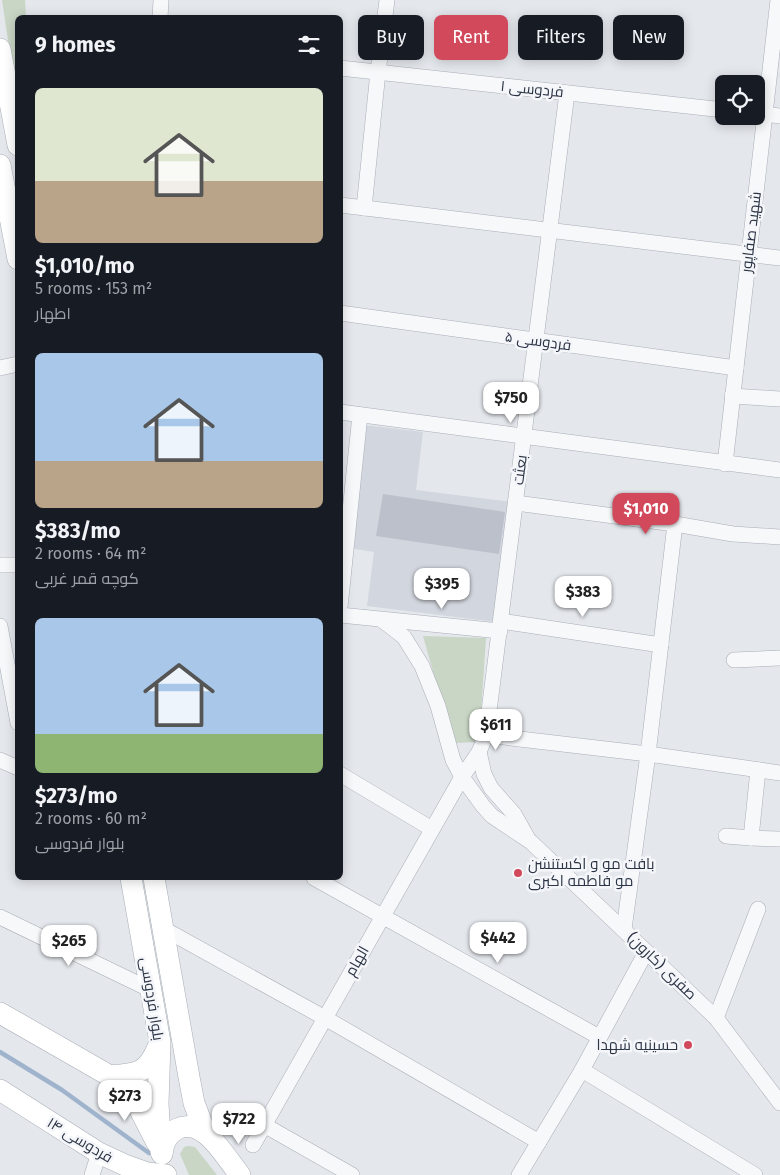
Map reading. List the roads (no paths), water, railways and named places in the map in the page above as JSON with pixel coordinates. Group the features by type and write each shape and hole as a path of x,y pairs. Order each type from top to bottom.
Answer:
{"main road":[{"path":"0,49 15,129"},
{"path":"0,164 15,243"},
{"name":"بلوار فردوسی","path":"131,880 160,1042 158,1104 162,1152"},
{"name":"بلوار فردوسی","path":"154,880 194,1103 205,1132 240,1175"},
{"path":"0,1013 110,1076 138,1106 162,1152 168,1175"},
{"path":"110,1076 132,1075 145,1069 153,1059 160,1042"},
{"name":"فردوسی ۱۴","path":"0,1090 99,1153 147,1173 168,1175"},
{"path":"162,1152 164,1141 172,1131 182,1126 194,1126 205,1132"}],"street":[{"path":"160,15 161,0"},
{"path":"364,208 387,0"},
{"name":"شهید صفاپور","path":"725,464 767,114 778,0"},
{"name":"فردوسی ۱","path":"343,68 715,109"},
{"name":"بعثت","path":"479,752 486,735 490,709 567,92"},
{"path":"343,205 780,258"},
{"name":"فردوسی ۵","path":"343,313 736,368"},
{"path":"0,368 15,365"},
{"path":"732,396 780,400"},
{"path":"343,412 780,470"},
{"path":"343,546 360,415"},
{"path":"516,503 675,524 733,534 780,537"},
{"path":"624,929 648,754 675,524"},
{"path":"0,565 15,565"},
{"path":"343,615 424,624 500,626 661,644"},
{"path":"382,620 404,636 422,666 438,706 453,760 462,777 492,816 531,842"},
{"path":"409,645 424,624"},
{"path":"0,626 15,707"},
{"path":"734,660 780,658"},
{"path":"486,735 648,754 780,773"},
{"path":"479,752 484,774 490,788 514,814 531,842"},
{"name":"الهام","path":"253,1146 432,829 479,752"},
{"path":"0,760 15,767"},
{"path":"751,838 758,770"},
{"path":"343,776 432,829"},
{"path":"726,836 779,838"},
{"name":"صفری (کارون)","path":"531,842 716,1018 780,1103"},
{"path":"318,880 599,1037"},
{"path":"716,1018 758,909"},
{"path":"0,917 151,990"},
{"path":"164,929 325,1018 538,1142"},
{"path":"519,1175 582,1070 646,952"},
{"path":"582,1070 755,1175"},
{"path":"264,1125 352,1175"},
{"path":"92,1175 99,1153"}],"waterway":[{"path":"0,1052 62,1090 149,1153"}],"place":[{"name":"بافت مو و اکستنشن مو فاطمه اکبری","path":"518,873"},
{"name":"حسینیه شهدا","path":"688,1045"}]}
